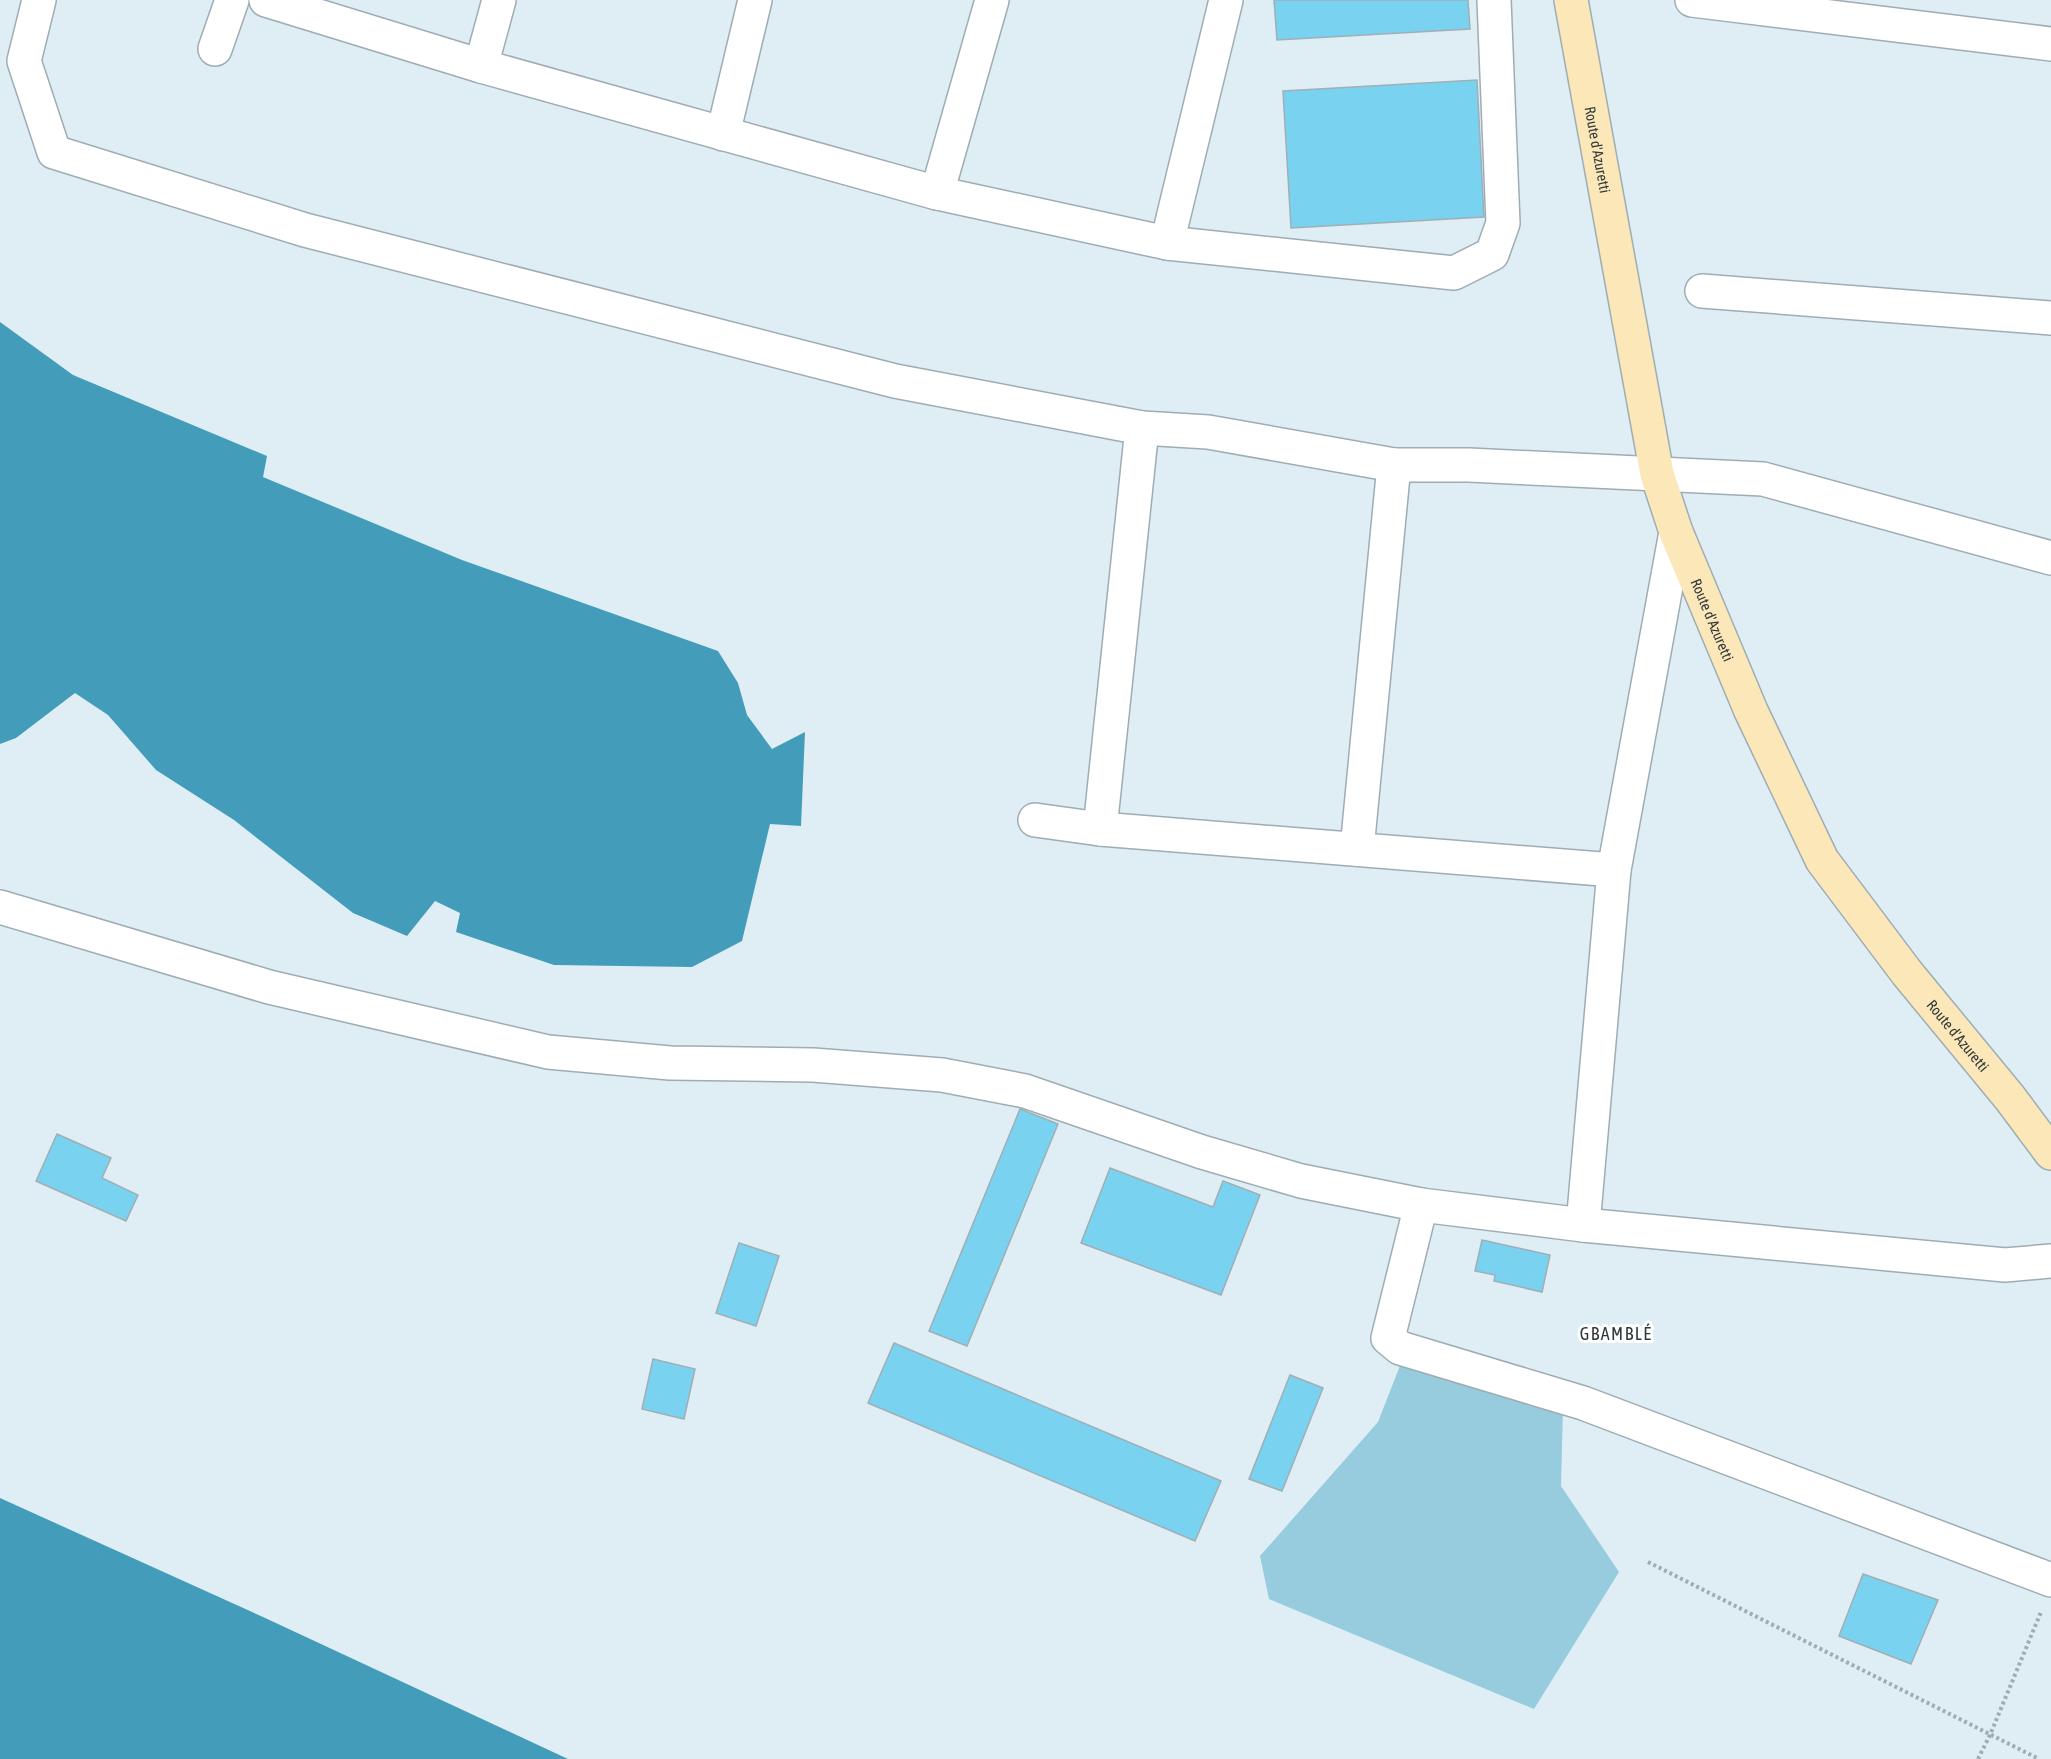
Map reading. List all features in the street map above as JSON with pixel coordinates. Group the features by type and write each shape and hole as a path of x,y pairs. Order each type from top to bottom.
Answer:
{"street":[{"path":"39,0 24,61 54,152 305,230 896,381 1142,428 1208,432 1394,465 1469,465 1763,479 2051,558"},
{"path":"215,49 232,0"},
{"path":"266,0 481,66 937,193 1167,243 1454,273 1492,254 1503,223 1494,0"},
{"path":"481,66 499,0"},
{"path":"723,134 754,0"},
{"path":"937,193 992,0"},
{"path":"1167,243 1226,0"},
{"name":"Route d'Azuretti","path":"1571,0 1656,474 1676,532 1751,711 1822,860 1907,974 2010,1098 2051,1153"},
{"path":"1692,0 2051,44"},
{"path":"1702,291 2051,318"},
{"path":"1100,829 1142,428"},
{"path":"1357,849 1394,465"},
{"path":"1583,1225 1614,870 1676,532"},
{"path":"1035,820 1100,829 1614,870"},
{"path":"0,907 269,987 548,1052 670,1063 813,1065 942,1075 1025,1091 1202,1152 1301,1181 1421,1205 1583,1225 2005,1265 2051,1262"},
{"path":"1421,1205 1388,1338 1400,1348 1583,1403 2047,1592"}],"path":[{"path":"1648,1562 2038,1759"},
{"path":"1978,1759 2028,1646 2047,1592"}],"shaded area":[{"path":"0,322 73,375 267,456 263,477 462,560 718,651 738,683 747,715 772,749 805,732 801,826 770,824 742,941 692,967 554,965 456,932 460,913 435,901 407,936 353,913 234,820 156,770 108,715 75,693 16,738 0,744"},
{"path":"1403,1358 1563,1406 1561,1486 1619,1572 1534,1709 1269,1599 1260,1556 1378,1422"},
{"path":"0,1498 263,1617 568,1759 0,1759"}],"building":[{"path":"1274,0 1468,0 1470,29 1277,40"},
{"path":"1477,80 1484,217 1291,228 1283,91"},
{"path":"1020,1109 1058,1124 967,1346 929,1331"},
{"path":"57,1134 111,1158 102,1178 138,1195 126,1221 36,1181"},
{"path":"1110,1168 1213,1207 1223,1181 1260,1195 1221,1295 1081,1243"},
{"path":"1482,1240 1550,1255 1542,1292 1494,1281 1495,1275 1475,1271"},
{"path":"739,1243 779,1256 756,1326 716,1313"},
{"path":"894,1343 1221,1481 1195,1541 868,1403"},
{"path":"653,1359 695,1369 684,1419 642,1409"},
{"path":"1290,1375 1323,1388 1282,1491 1249,1479"},
{"path":"1863,1574 1938,1600 1911,1664 1839,1636"}],"district":[{"name":"GBAMBLÉ","path":"1616,1333"}]}
